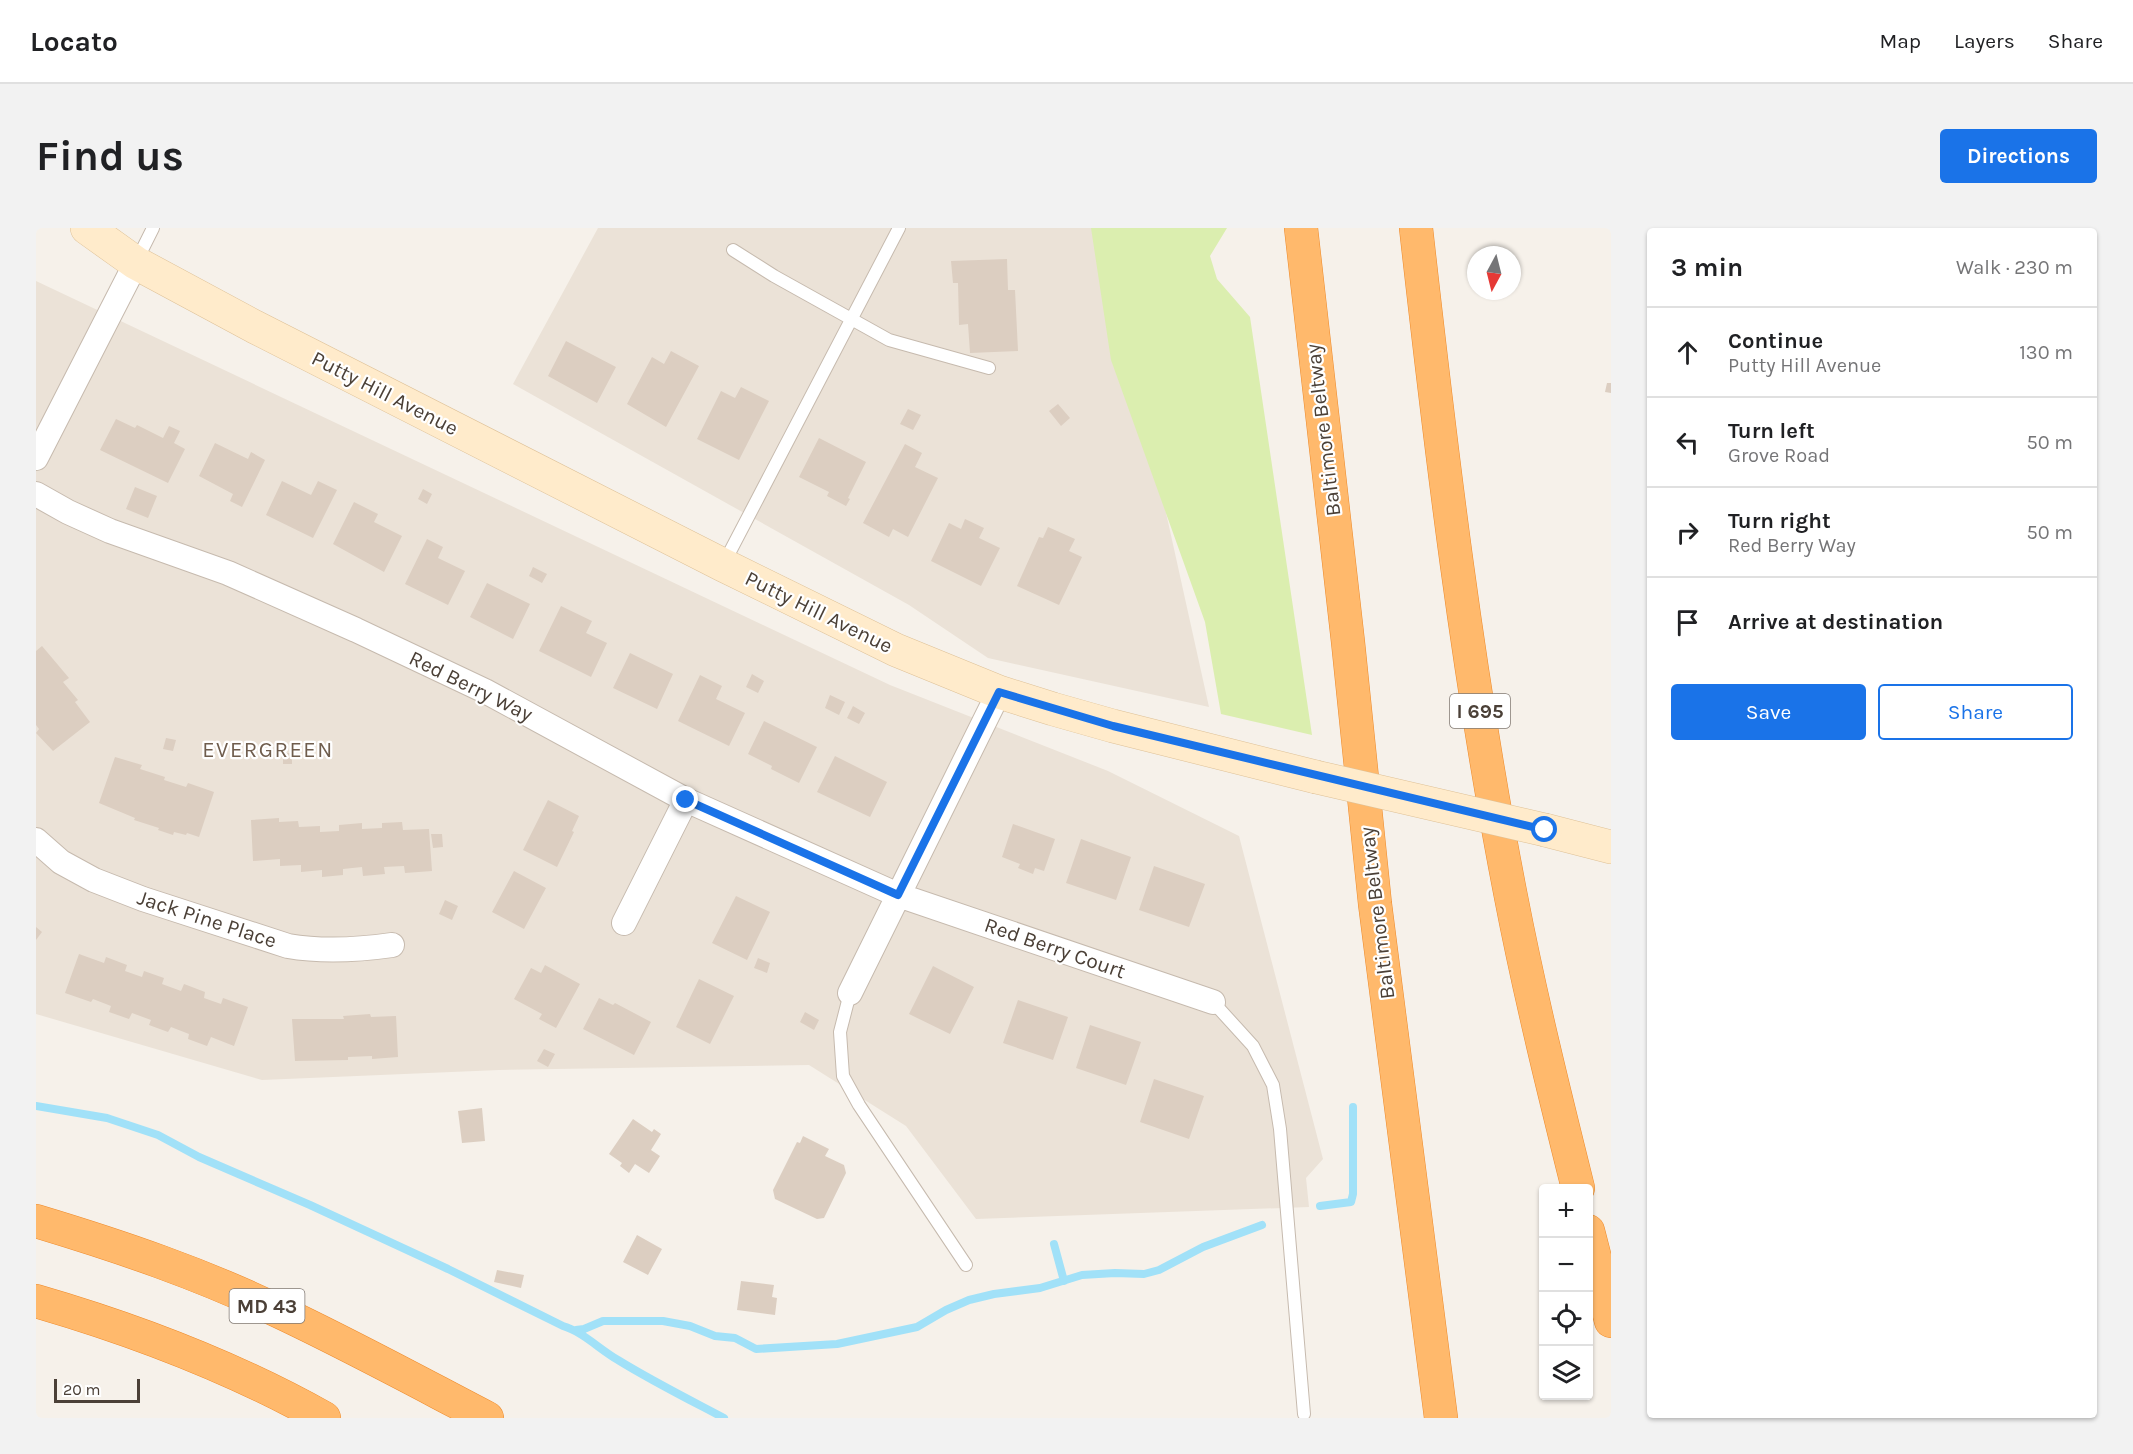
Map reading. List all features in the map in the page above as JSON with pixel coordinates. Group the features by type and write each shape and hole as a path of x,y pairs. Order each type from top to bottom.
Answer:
{"highway":[{"name":"Baltimore Beltway","path":"1301,228 1348,642 1376,916 1441,1418"},
{"name":"I 695","path":"1416,228 1467,637 1511,897 1559,1114 1578,1184"},
{"name":"MD 43","path":"36,1221 118,1245 279,1311 487,1418"},
{"path":"1593,1233 1611,1294"},
{"path":"1590,1238 1611,1321"},
{"path":"36,1300 117,1326 184,1351 254,1382 324,1418"}],"main road":[{"name":"Putty Hill Avenue","path":"87,228 136,263 255,327 723,565 896,650 999,692 1113,726 1316,777 1611,846"}],"street":[{"path":"36,458 136,263"},
{"name":"Red Berry Way","path":"36,494 110,531 264,589 475,686 686,800 898,895"},
{"path":"850,993 999,692"},
{"path":"624,923 686,800"},
{"name":"Jack Pine Place","path":"36,840 61,862 94,880 142,899 288,946 307,950 333,951 392,945"},
{"name":"Red Berry Court","path":"898,895 1213,1002"}],"lane":[{"path":"136,263 153,228"},
{"path":"723,565 899,228"},
{"path":"734,250 774,276 889,340 989,368"},
{"path":"850,993 840,1032 843,1076 859,1105 966,1265"},
{"path":"1213,1002 1253,1046 1273,1084 1280,1129 1304,1414"}],"shaded area":[{"path":"598,228 1103,228 1209,707 988,658 909,605 513,384"},
{"path":"36,281 890,685 1108,771 1239,836 1323,1159 1306,1178 1309,1207 976,1219 906,1126 809,1065 499,1070 262,1080 36,1014"}],"green space":[{"path":"1091,228 1227,228 1210,256 1217,279 1250,317 1312,735 1221,714 1205,622 1111,360"}],"building":[{"path":"1007,259 1008,290 1015,290 1018,351 970,353 968,324 959,325 958,283 953,283 951,261"},
{"path":"566,341 616,367 597,403 548,376"},
{"path":"671,351 699,366 666,427 627,404 652,357 664,364"},
{"path":"1607,383 1611,383 1611,393 1605,392"},
{"path":"741,387 769,401 739,460 697,439 721,391 735,398"},
{"path":"1058,404 1070,418 1061,426 1049,411"},
{"path":"908,409 921,415 913,430 900,424"},
{"path":"116,419 135,428 137,425 163,438 169,426 180,431 174,443 185,449 168,483 100,450"},
{"path":"819,438 866,462 846,506 827,496 829,492 799,477"},
{"path":"215,443 248,459 251,452 265,460 242,507 230,501 233,494 199,476"},
{"path":"905,444 922,453 915,467 938,478 908,537 893,529 889,537 863,523"},
{"path":"282,481 311,495 318,481 337,490 313,538 266,515"},
{"path":"135,487 157,496 148,518 126,509"},
{"path":"423,489 432,494 427,504 418,499"},
{"path":"354,502 378,514 374,522 402,536 384,572 333,544"},
{"path":"965,519 984,528 979,538 1000,548 981,586 931,561 949,523 961,529"},
{"path":"1048,527 1075,539 1069,551 1082,557 1059,605 1017,586 1039,537 1043,538"},
{"path":"427,539 443,547 438,558 465,571 448,605 405,584"},
{"path":"533,567 547,574 542,583 529,576"},
{"path":"487,583 530,604 513,639 470,617"},
{"path":"561,606 592,621 586,633 607,643 591,677 539,651"},
{"path":"42,646 69,678 63,682 78,700 75,702 90,722 53,751 36,733 39,729 36,725 36,651"},
{"path":"630,653 673,674 657,709 613,688"},
{"path":"752,674 764,681 758,693 746,687"},
{"path":"700,675 722,686 716,699 745,713 729,746 678,721"},
{"path":"830,695 845,702 839,715 825,708"},
{"path":"853,706 865,713 859,724 847,718"},
{"path":"764,721 817,747 799,783 748,754"},
{"path":"166,738 176,740 173,751 163,749"},
{"path":"283,753 292,753 292,764 283,764"},
{"path":"835,756 887,782 870,817 817,792"},
{"path":"115,757 142,765 140,769 165,777 164,780 186,787 188,783 214,792 199,837 174,832 173,835 158,830 159,828 134,820 135,818 99,803"},
{"path":"548,800 579,816 557,867 523,850"},
{"path":"279,818 279,822 298,821 299,827 320,826 320,832 339,831 339,825 362,823 362,829 382,828 382,823 402,822 403,830 429,829 432,871 405,873 404,866 384,867 385,874 363,876 362,867 343,869 343,875 322,877 322,870 301,872 301,865 280,866 280,859 253,861 251,820"},
{"path":"1013,824 1055,839 1044,871 1035,868 1033,874 1018,868 1020,864 1002,857"},
{"path":"431,834 442,834 443,847 433,848"},
{"path":"1081,839 1131,857 1116,900 1066,883"},
{"path":"1154,866 1205,884 1189,927 1139,910"},
{"path":"514,871 546,888 524,929 492,912"},
{"path":"736,896 770,912 747,960 712,943"},
{"path":"445,900 458,906 452,920 439,914"},
{"path":"36,927 42,932 36,940"},
{"path":"79,954 104,963 106,957 127,965 125,971 142,977 144,971 164,978 162,984 181,991 184,984 205,992 204,998 221,1004 223,998 248,1007 234,1046 211,1037 207,1046 188,1039 189,1034 171,1027 168,1032 149,1025 151,1020 132,1013 129,1019 109,1012 111,1006 93,999 91,1002 65,993"},
{"path":"758,958 770,963 767,973 754,968"},
{"path":"545,965 580,984 556,1028 539,1019 542,1014 514,999 531,968 541,973"},
{"path":"933,966 974,987 950,1034 909,1014"},
{"path":"699,979 734,996 710,1044 676,1027"},
{"path":"599,998 613,1005 615,1003 651,1022 634,1055 583,1029"},
{"path":"1018,1000 1068,1017 1053,1060 1003,1043"},
{"path":"805,1012 819,1020 814,1030 800,1022"},
{"path":"370,1014 371,1017 396,1016 398,1057 372,1059 372,1056 348,1057 348,1060 295,1061 292,1019 344,1019 343,1016"},
{"path":"1090,1025 1141,1042 1126,1085 1076,1068"},
{"path":"544,1049 555,1054 548,1067 537,1061"},
{"path":"1154,1079 1204,1096 1189,1139 1140,1122"},
{"path":"482,1108 485,1141 462,1143 458,1111"},
{"path":"633,1119 652,1132 654,1129 661,1134 651,1150 660,1156 649,1173 635,1164 629,1173 620,1166 622,1163 609,1154"},
{"path":"803,1136 829,1149 825,1156 844,1165 846,1173 824,1218 817,1219 775,1199 773,1190 797,1142 800,1143"},
{"path":"637,1235 662,1249 648,1275 623,1262"},
{"path":"497,1270 524,1275 521,1288 494,1282"},
{"path":"741,1281 774,1285 772,1297 777,1298 775,1315 737,1310"}],"waterway":[{"path":"36,1106 107,1118 158,1135 199,1157 310,1205 570,1329 631,1368 724,1418"},
{"path":"1320,1206 1351,1202 1353,1194 1353,1107"},
{"path":"576,1330 603,1321 663,1321 690,1326 715,1336 735,1338 756,1349 837,1344 917,1327 969,1300 994,1294 1040,1288 1082,1275 1144,1274 1159,1270 1203,1247 1262,1225"},
{"path":"1054,1244 1064,1281"}],"district":[{"name":"EVERGREEN","path":"268,749"}],"route":[{"path":"686,800 898,895 999,692 1113,726 1316,777 1545,830"}]}
